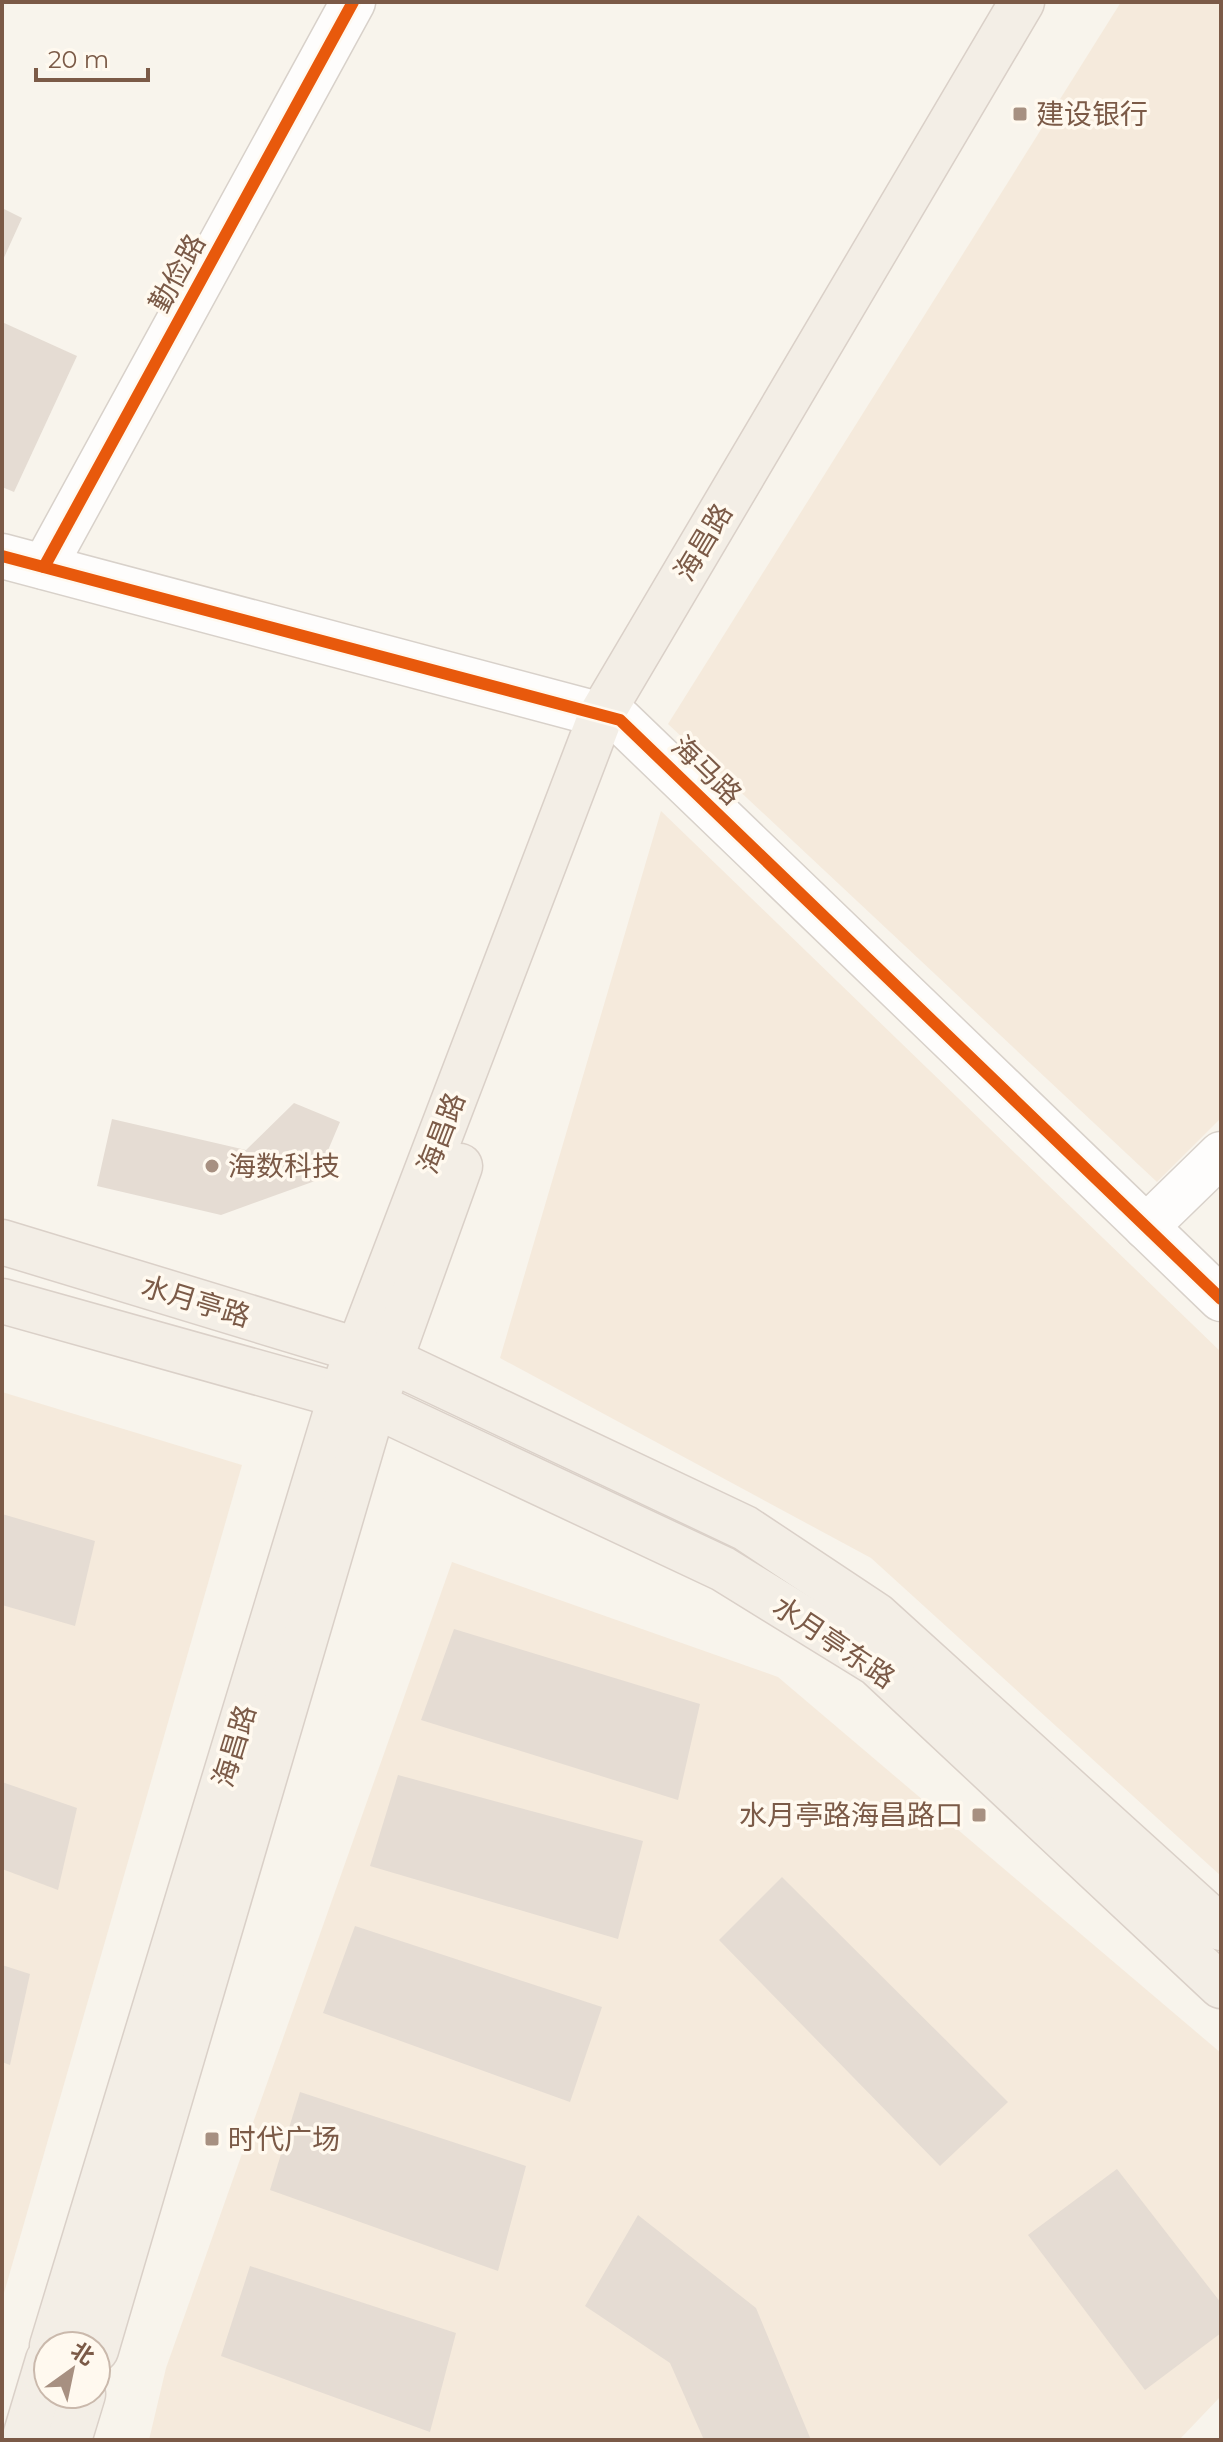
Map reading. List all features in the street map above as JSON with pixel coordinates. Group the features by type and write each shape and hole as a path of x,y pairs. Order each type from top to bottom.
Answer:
{"main road":[{"name":"海昌路","path":"57,2330 357,1400 611,718 1022,2"},
{"name":"海昌路","path":"611,718 1049,2"},
{"name":"水月亭路","path":"2,1242 374,1355"},
{"name":"水月亭东路","path":"2,1301 357,1400 723,1569 877,1664 1221,1986"},
{"name":"水月亭东路","path":"374,1355 745,1528 876,1615 1221,1928"},
{"name":"海昌路","path":"101,2330 357,1400"},
{"path":"24,2440 33,2410"},
{"path":"69,2440 78,2410"}],"street":[{"name":"勤俭路","path":"44,567 353,2"},
{"name":"海马路","path":"2,556 611,718 1221,1299"},
{"path":"1146,1227 1221,1154"}],"shaded area":[{"path":"1121,2 1221,2 1221,1118 1157,1182 668,724"},
{"path":"661,811 1221,1352 1221,1876 871,1558 500,1358"},
{"path":"2,1392 242,1465 2,2300"},
{"path":"452,1562 778,1677 1221,2053 1221,2396 1179,2440 149,2440 166,2368"}],"building":[{"path":"2,208 22,218 2,262"},
{"path":"2,322 77,356 14,492 2,487"},
{"name":"海数科技","path":"294,1103 340,1122 315,1181 221,1215 97,1186 112,1119 246,1150"},
{"path":"2,1514 95,1541 75,1626 2,1605"},
{"path":"454,1629 700,1704 678,1800 421,1720"},
{"path":"398,1775 643,1841 618,1939 370,1866"},
{"path":"2,1782 77,1808 58,1890 2,1869"},
{"path":"782,1877 1008,2102 940,2166 719,1940"},
{"path":"355,1926 602,2007 570,2102 323,2013"},
{"path":"2,1965 30,1974 10,2065 2,2062"},
{"path":"300,2092 526,2166 498,2271 270,2190"},
{"path":"1117,2169 1221,2303 1221,2333 1145,2390 1028,2235"},
{"path":"638,2215 756,2308 811,2440 704,2440 670,2363 585,2306"},
{"path":"250,2266 456,2333 430,2432 221,2356"}],"cycle path":[{"path":"44,567 353,2"},
{"path":"2,556 620,720 1221,1299"}],"place":[{"name":"建设银行","path":"1020,114"},
{"name":"海数科技","path":"212,1166"},
{"name":"水月亭路海昌路口","path":"979,1815"},
{"name":"时代广场","path":"212,2139"}]}
